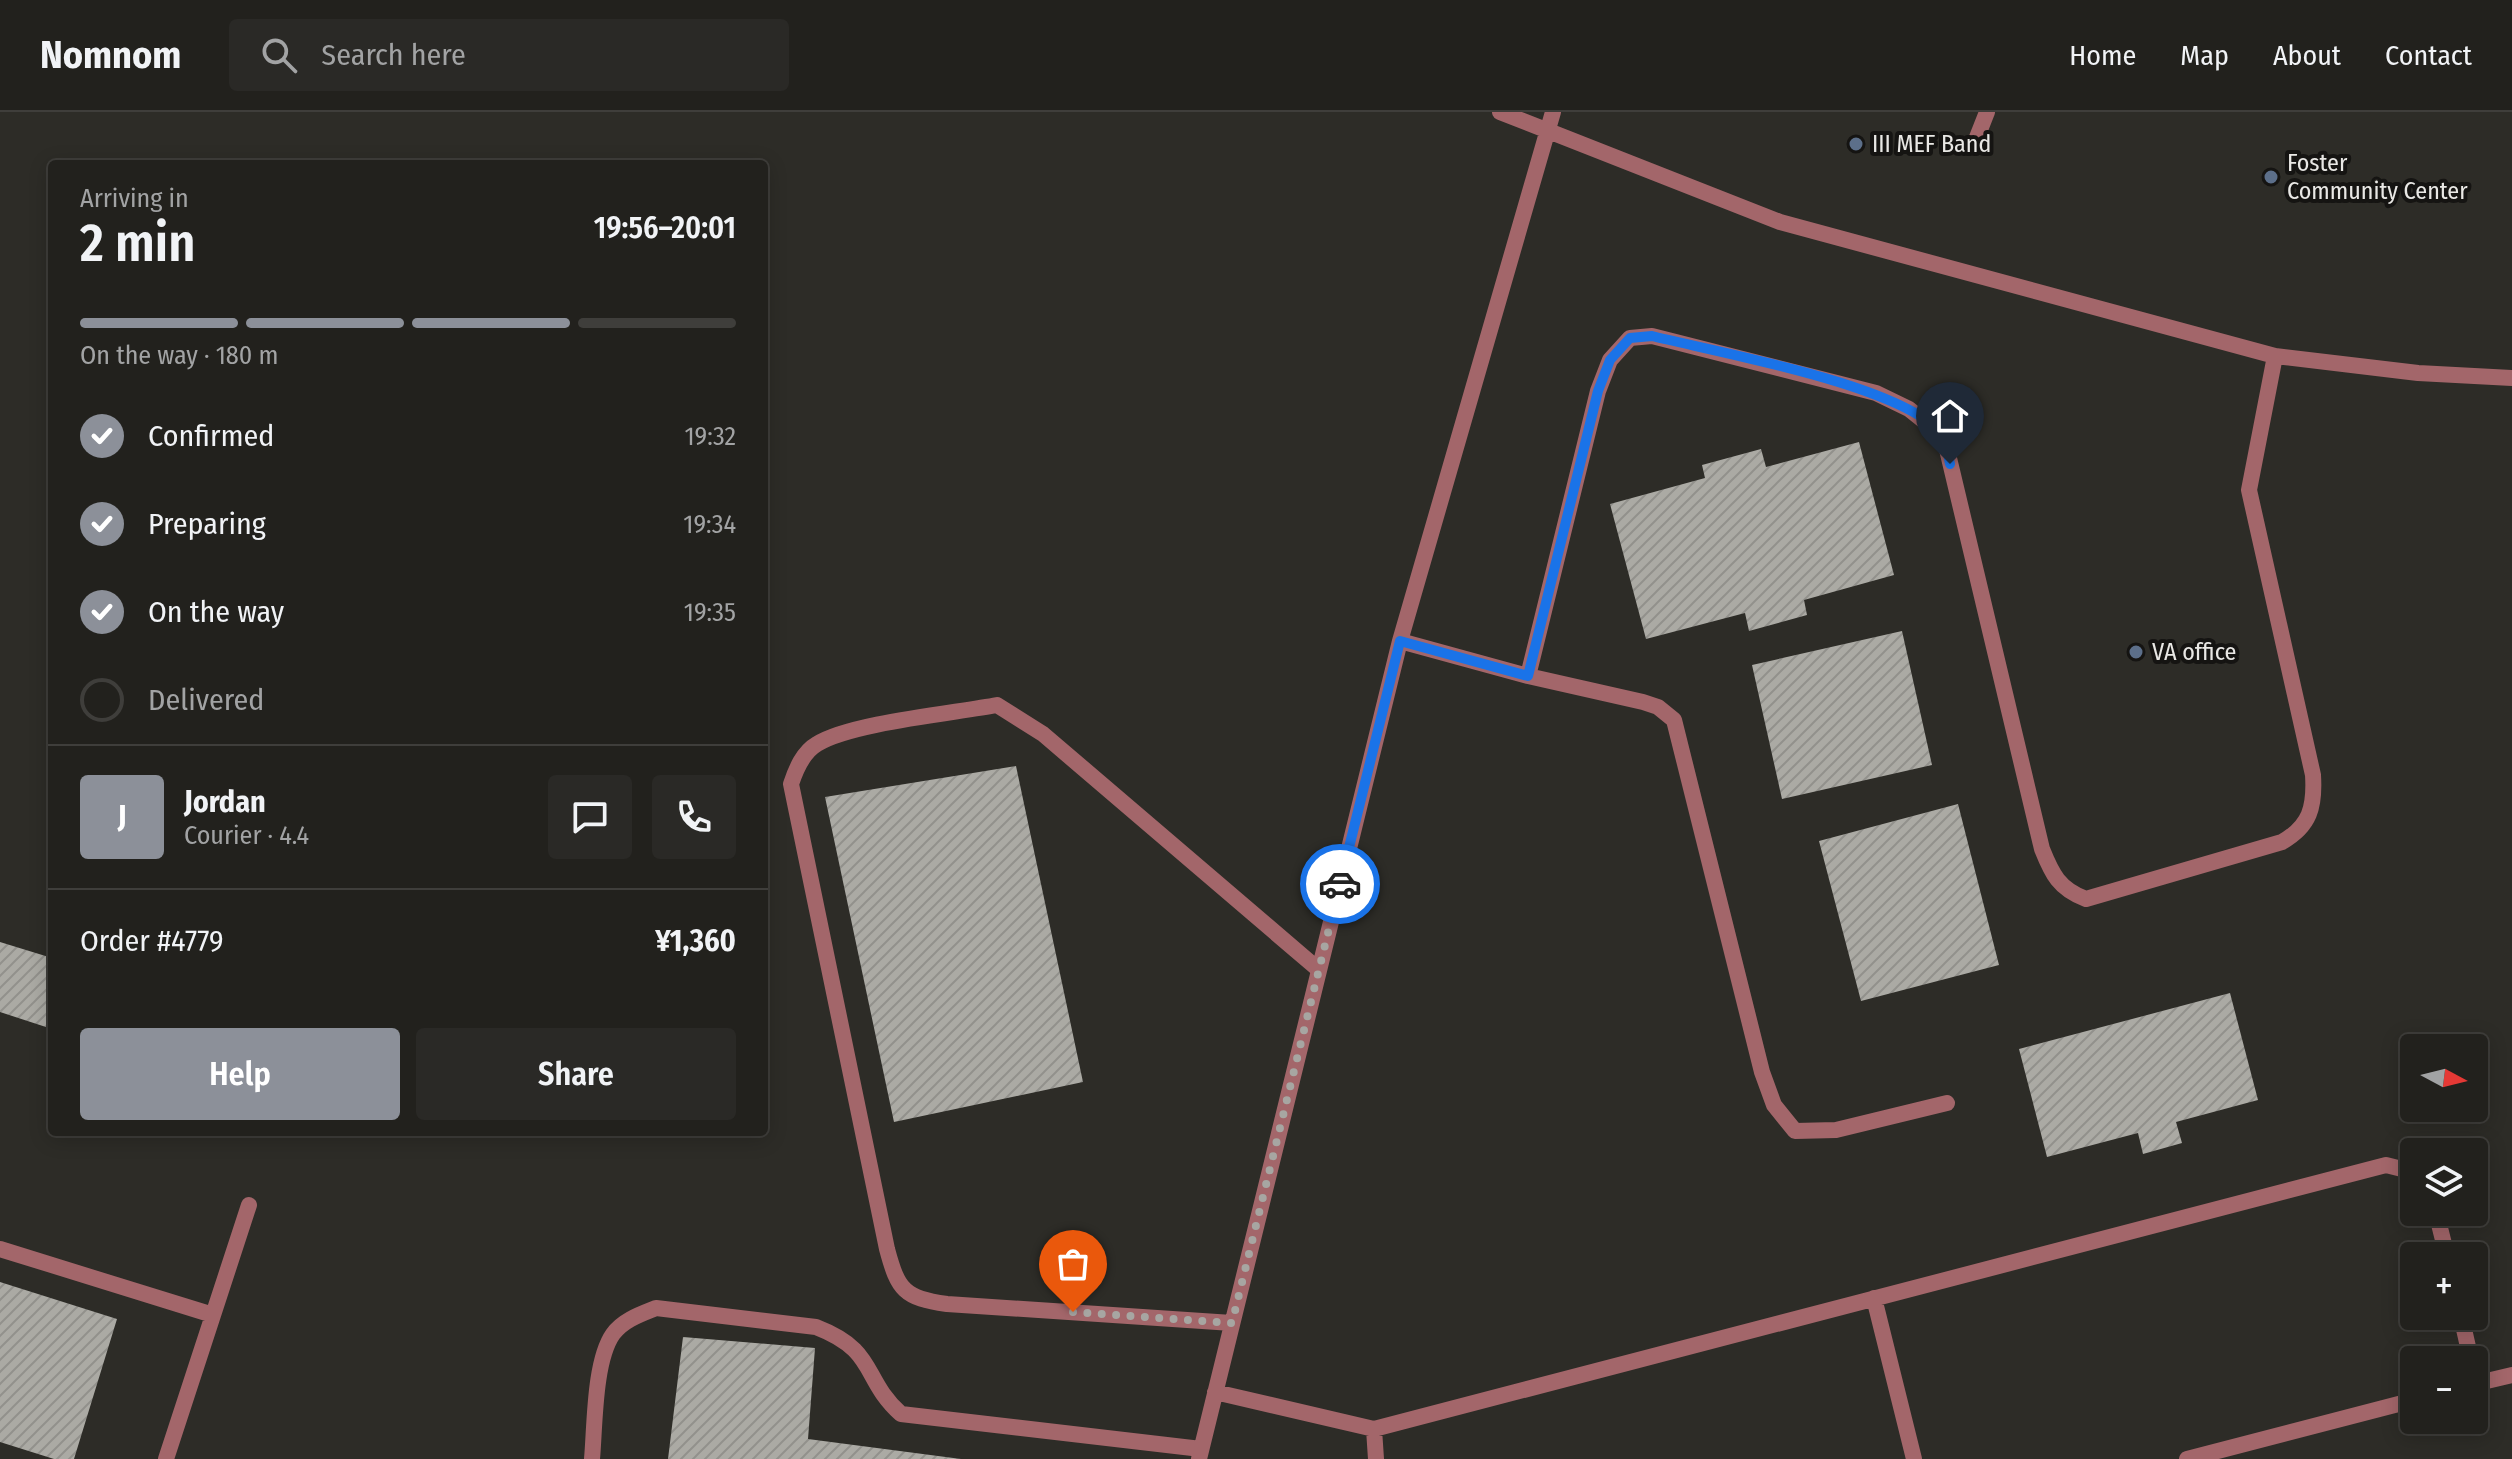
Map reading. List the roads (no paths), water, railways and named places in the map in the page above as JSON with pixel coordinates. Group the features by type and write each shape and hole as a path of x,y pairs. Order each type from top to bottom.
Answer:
{"lane":[{"path":"1500,112 1780,222 2275,356 2418,373 2512,378"},
{"path":"592,1459 597,1396 613,1334 633,1317 656,1308 816,1327 839,1336 854,1346 874,1373 883,1398 901,1414 1200,1454 1400,641 1553,112"},
{"path":"1974,145 1987,112"},
{"path":"1528,676 1598,391 1610,360 1630,338 1652,336 1876,393 1909,409 1944,437 2042,849 2053,877 2067,892 2086,899 2282,842 2300,831 2315,805 2313,775 2249,490 2275,356"},
{"path":"1400,641 1528,676 1643,702 1658,707 1674,720 1762,1072 1774,1105 1795,1131 1836,1130 1947,1103"},
{"path":"1232,1323 947,1304 920,1300 904,1292 894,1275 887,1249 791,784 798,765 815,745 841,733 997,705 1043,734 1319,970"},
{"path":"1215,1392 1374,1429 2386,1165 2400,1167"},
{"path":"166,1459 249,1205"},
{"path":"0,1249 213,1315"},
{"path":"1874,1298 1914,1459"},
{"path":"2488,1378 2512,1375"},
{"path":"2187,1459 2400,1404"},
{"path":"1374,1429 1376,1459"}],"place":[{"name":"III MEF Band","path":"1856,144"},
{"name":"Foster Community Center","path":"2271,177"},
{"name":"VA office","path":"2136,652"}]}
